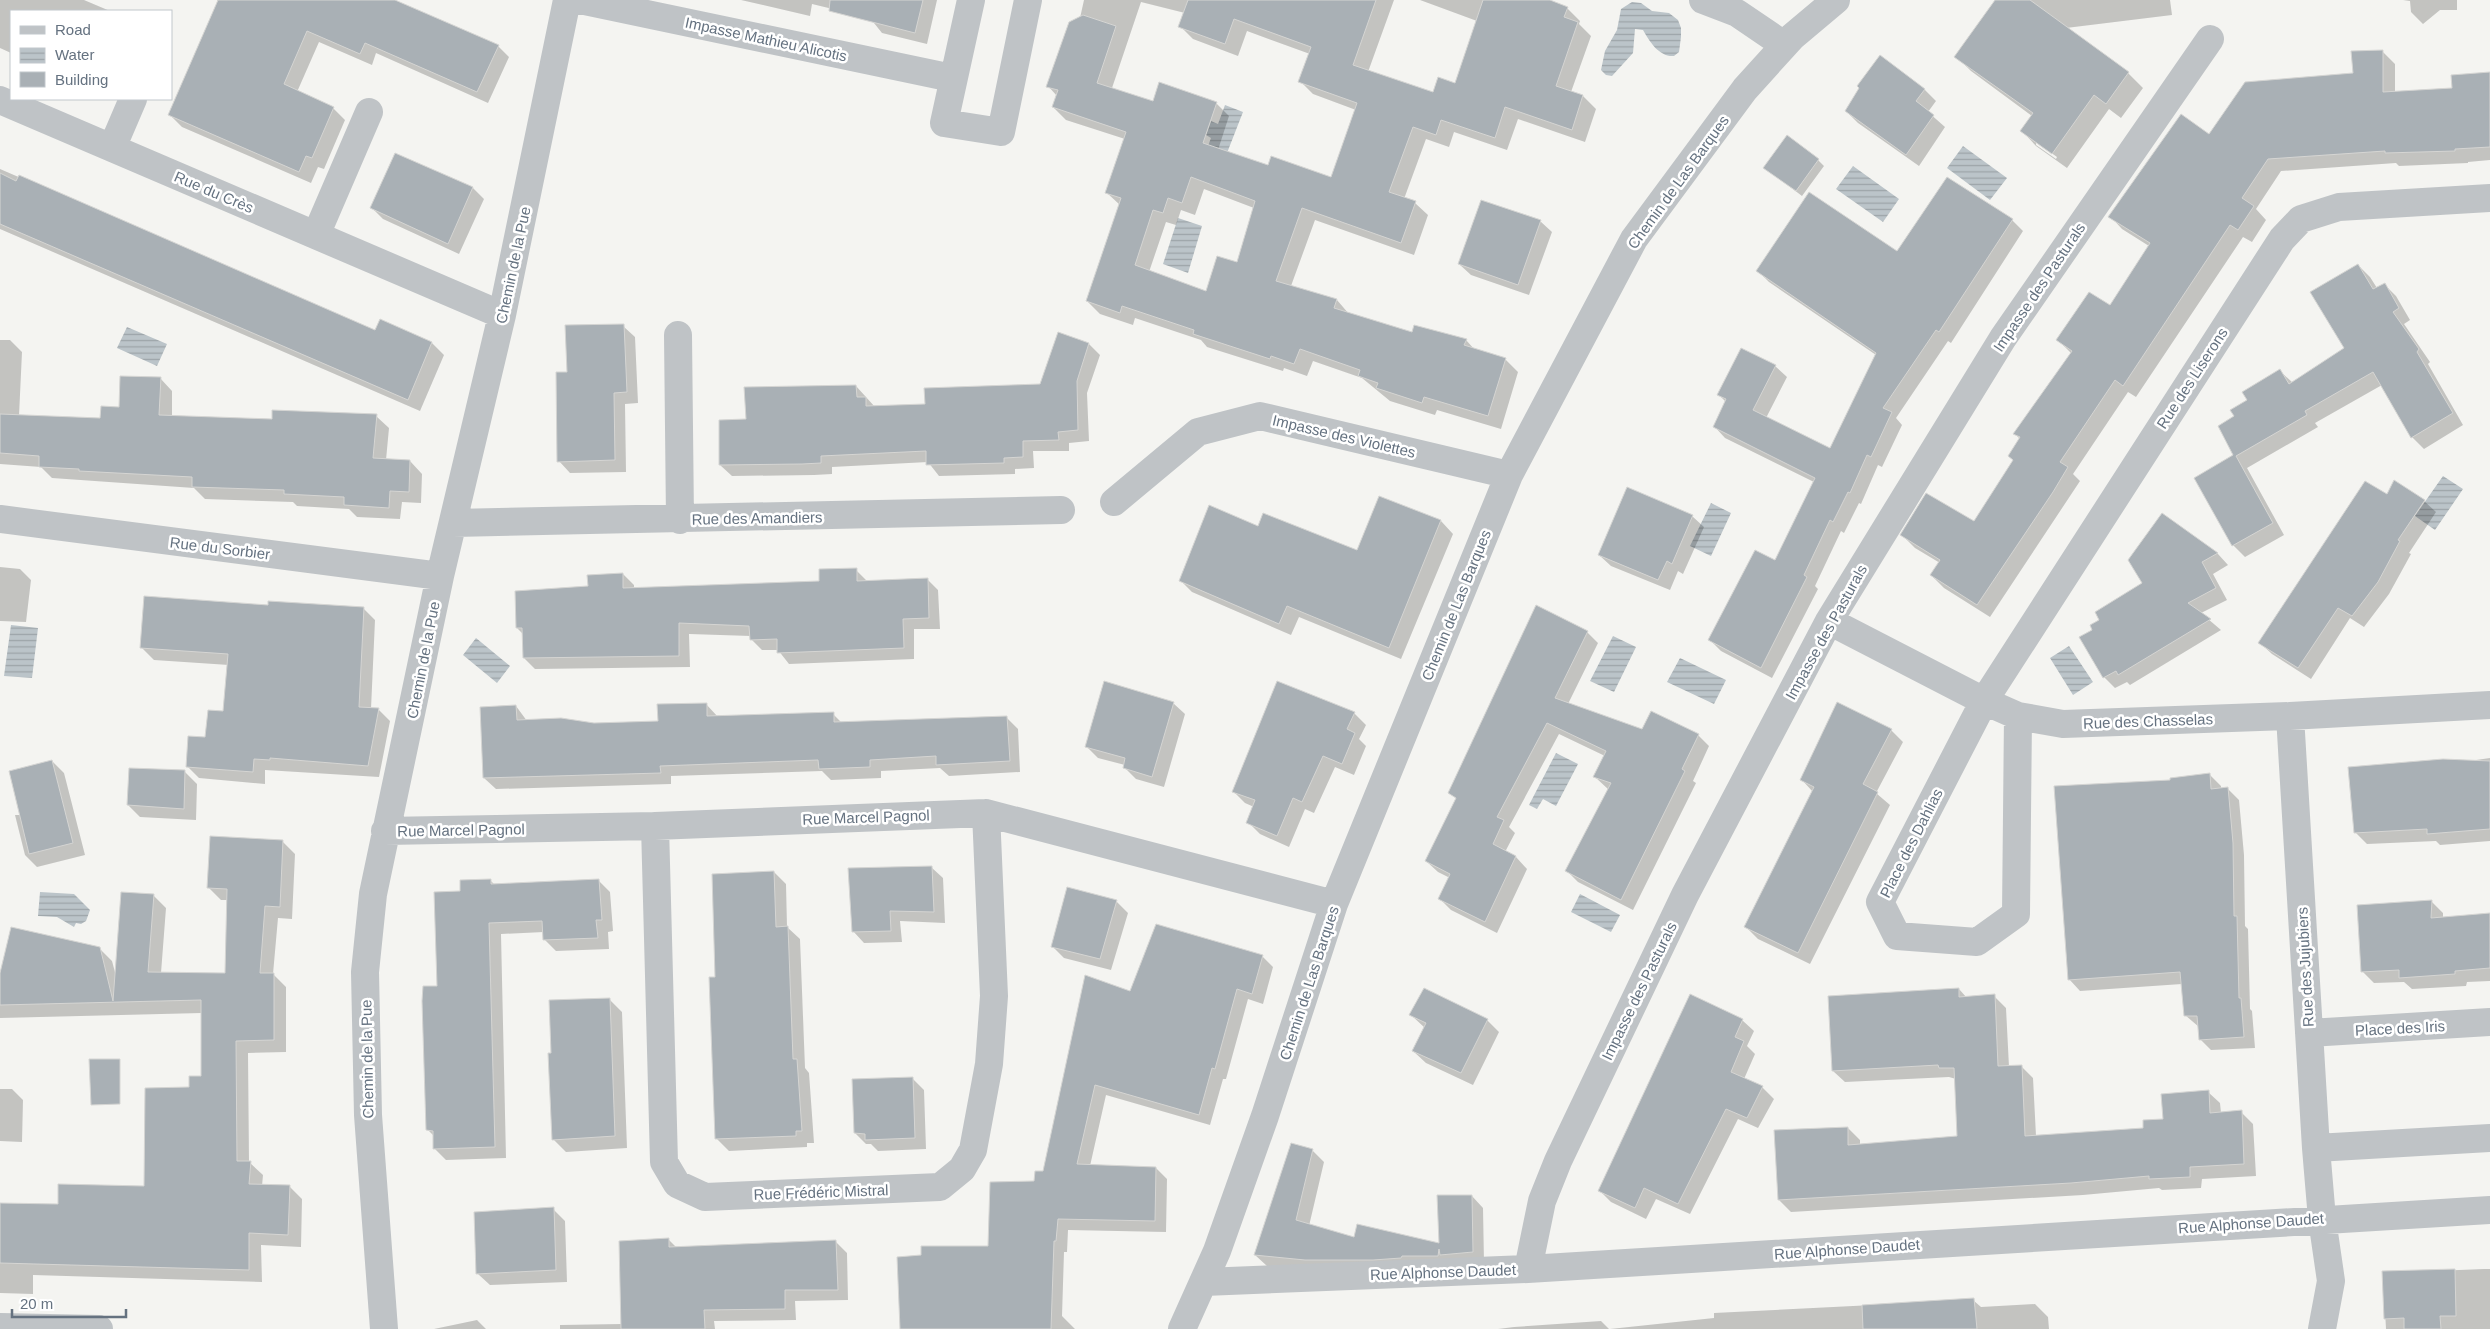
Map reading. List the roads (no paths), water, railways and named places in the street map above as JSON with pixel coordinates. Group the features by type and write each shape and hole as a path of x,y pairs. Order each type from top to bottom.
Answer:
{"street":[{"name":"Chemin de la Pue","path":"384,1329 368,1115 365,972 372,894 408,735 440,576 502,315 568,0"},
{"name":"Impasse Mathieu Alicotis","path":"580,0 952,78"},
{"path":"971,0 952,78 944,123 1001,132 1028,0"},
{"path":"1703,0 1737,13 1784,46"},
{"name":"Chemin de Las Barques","path":"1182,1329 1217,1251 1265,1116 1334,904 1509,475 1634,239 1745,90 1784,46 1836,0"},
{"name":"Impasse des Pasturals","path":"1528,1269 1542,1201 1558,1161 1685,895 1829,621 2003,338 2210,39"},
{"name":"Rue du Crès","path":"0,100 502,315"},
{"path":"112,148 133,100"},
{"path":"316,235 369,112"},
{"name":"Rue des Liserons","path":"1984,701 2282,239 2301,220 2339,207 2490,198"},
{"path":"678,335 680,520"},
{"name":"Impasse des Violettes","path":"1114,502 1198,432 1260,416 1509,475"},
{"name":"Rue des Amandiers","path":"453,523 680,520 1061,510"},
{"name":"Rue du Sorbier","path":"0,519 440,576"},
{"name":"Rue des Chasselas","path":"1829,621 1984,701 2018,716 2063,724 2290,716 2490,705"},
{"name":"Place des Dahlias","path":"1984,701 1880,902 1897,936 1977,942 2016,914 2018,716"},
{"name":"Rue des Jujubiers","path":"2290,716 2316,1148 2322,1219 2331,1281 2322,1329"},
{"name":"Rue Marcel Pagnol","path":"386,831 655,826 986,813 1334,904"},
{"name":"Rue Frédéric Mistral","path":"655,826 664,1162 677,1184 705,1196 940,1187 962,1169 973,1150 990,1064 994,1005 986,813"},
{"name":"Place des Iris","path":"2309,1033 2490,1022"},
{"path":"2316,1148 2490,1138"},
{"name":"Rue Alphonse Daudet","path":"1204,1282 1528,1269 2490,1210"},
{"path":"0,1327 100,1329"}],"water":[{"path":"1632,2 1641,3 1652,11 1669,13 1678,20 1681,28 1679,52 1674,56 1664,54 1652,44 1643,30 1635,29 1633,53 1612,76 1606,75 1601,70 1605,51 1617,30 1621,9"},
{"path":"1225,105 1243,112 1227,153 1208,146 1211,138 1206,135 1211,121 1218,124"},
{"path":"1963,146 2007,178 1990,200 1947,168"},
{"path":"1853,166 1899,199 1883,222 1836,189"},
{"path":"1178,218 1202,226 1188,273 1163,264"},
{"path":"127,327 167,344 157,366 117,348"},
{"path":"2443,476 2463,489 2435,530 2415,516"},
{"path":"1711,503 1731,513 1711,556 1690,546"},
{"path":"11,625 38,628 32,678 4,676"},
{"path":"1613,636 1636,647 1614,692 1590,681"},
{"path":"476,638 510,666 497,683 463,655"},
{"path":"2069,646 2093,682 2073,695 2050,658"},
{"path":"1680,658 1726,680 1714,704 1667,682"},
{"path":"1556,753 1578,764 1556,806 1543,799 1537,809 1529,805"},
{"path":"40,892 74,894 90,910 86,921 81,924 76,923 74,927 57,917 38,916"},
{"path":"1580,894 1620,915 1611,932 1571,912"}]}
